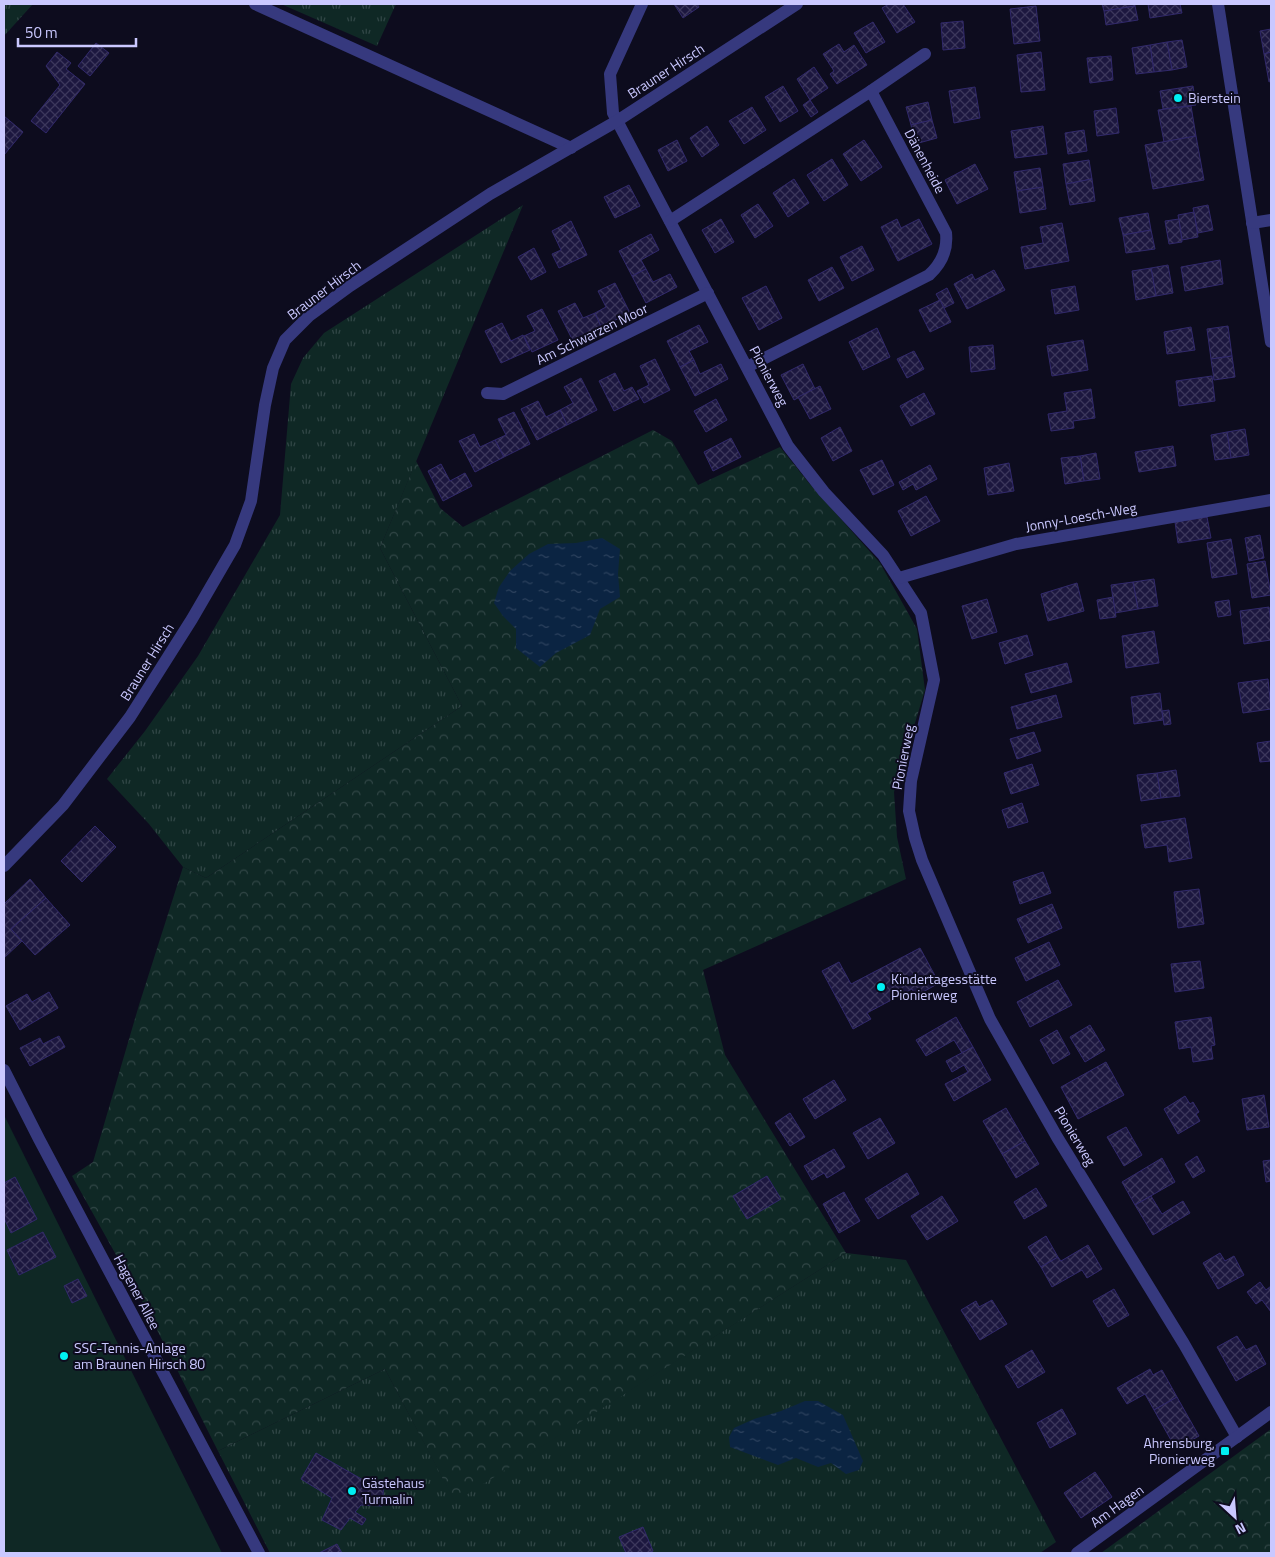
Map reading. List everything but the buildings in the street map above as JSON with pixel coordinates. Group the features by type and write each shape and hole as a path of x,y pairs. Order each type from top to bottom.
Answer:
{"street":[{"path":"255,4 571,148"},
{"name":"Pionierweg","path":"642,4 610,74 613,113 788,446 824,492 883,555 921,613 934,680 911,781 909,811 922,860 990,1019 1057,1137 1184,1344 1237,1437"},
{"name":"Brauner Hirsch","path":"4,866 63,805 130,717 192,620 235,546 250,502 265,405 273,368 285,340 309,316 350,286 490,194 617,121 797,4"},
{"path":"1218,4 1271,342"},
{"path":"670,221 925,54"},
{"name":"Dänenheide","path":"747,367 929,275 937,268 947,248 946,234 871,91"},
{"path":"1252,223 1271,220"},
{"name":"Am Schwarzen Moor","path":"487,393 503,394 708,293"},
{"name":"Jonny-Loesch-Weg","path":"899,578 1016,544 1271,500"},
{"name":"Hagener Allee","path":"4,1070 38,1139 258,1553"},
{"name":"Am Hagen","path":"1077,1553 1271,1412"}],"green space":[{"path":"4,4 33,4 4,36"},
{"path":"281,4 396,4 377,46"},
{"path":"523,205 380,548 462,706 206,878 183,867 149,824 107,779 145,731 198,656 280,515 291,384 303,358 324,333"},
{"path":"653,430 672,441 698,485 780,447 808,482 880,563 917,629 925,690 894,792 897,837 906,879 703,970 725,1055 846,1253 455,1502 385,1369 218,1451 149,1314 72,1176 93,1162 139,1005 183,867 206,878 462,706 380,548 416,461 440,508 463,527"},
{"name":"SSC-Tennis-Anlage am Braunen Hirsch 80","path":"4,1115 222,1553 4,1553"},
{"path":"846,1253 906,1260 1056,1542 1040,1553 270,1553 218,1451 385,1369 455,1501"},
{"path":"1271,1429 1271,1553 1101,1553"}],"water":[{"path":"602,538 620,549 618,574 620,597 600,609 590,635 556,653 540,667 516,648 516,629 503,616 494,603 499,587 510,571 529,554 548,544 576,543"},
{"path":"805,1401 818,1401 843,1415 863,1461 859,1470 846,1474 831,1463 818,1467 796,1458 778,1465 730,1447 729,1437 734,1428"}],"place":[{"name":"Bierstein","path":"1178,98"},
{"name":"Kindertagesstätte Pionierweg","path":"881,987"},
{"name":"SSC-Tennis-Anlage am Braunen Hirsch 80","path":"64,1356"},
{"name":"Ahrensburg, Pionierweg","path":"1225,1451"},
{"name":"Gästehaus Turmalin","path":"352,1491"}]}
